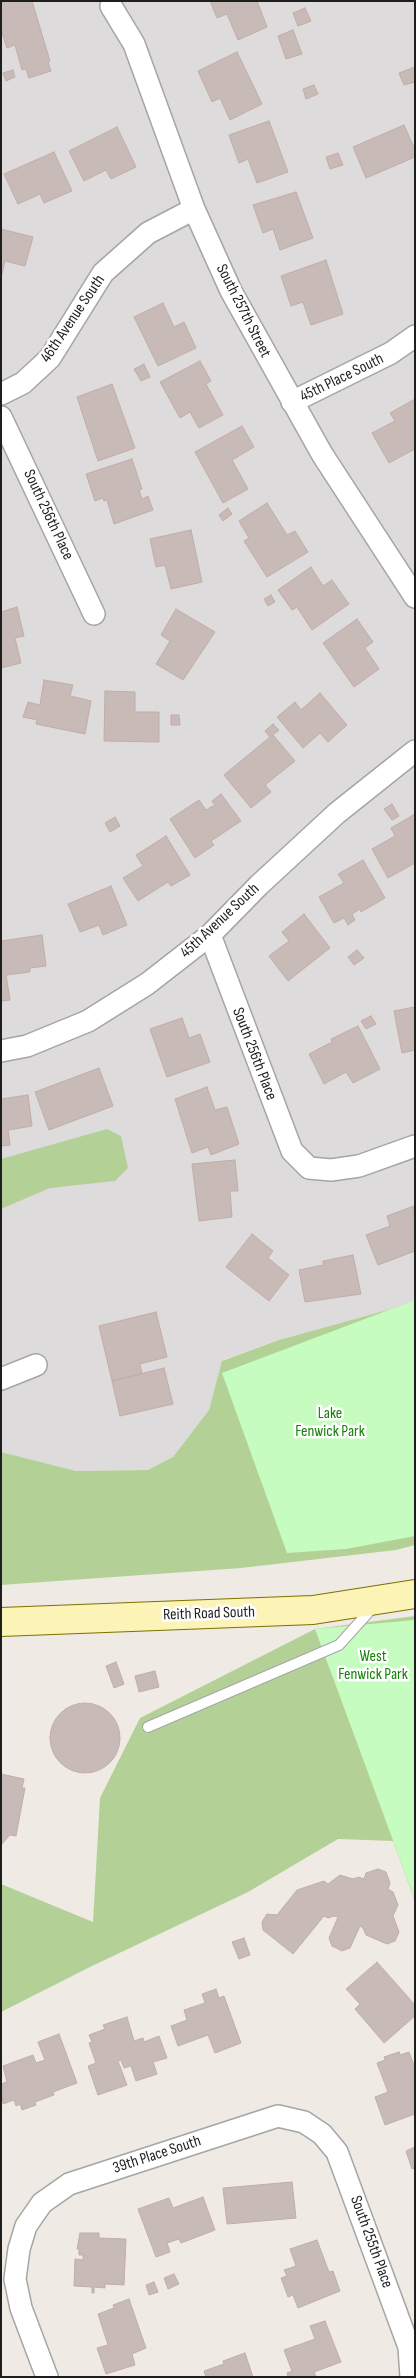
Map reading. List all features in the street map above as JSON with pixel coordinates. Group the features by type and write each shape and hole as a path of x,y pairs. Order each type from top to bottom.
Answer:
{"main road":[{"name":"Reith Road South","path":"1,1622 313,1610 415,1594"}],"street":[{"name":"South 257th Street","path":"110,6 134,44 194,209 231,291 292,402 344,488 415,597"},
{"name":"46th Avenue South","path":"1,394 23,383 50,358 103,273 148,233 194,209"},
{"name":"45th Place South","path":"292,402 391,353 415,336"},
{"name":"South 256th Place","path":"1,417 94,614"},
{"name":"45th Avenue South","path":"1,1051 27,1046 88,1021 147,984 210,935 259,885 337,813 415,751"},
{"name":"South 256th Place","path":"210,935 292,1151 309,1168 331,1170 359,1166 415,1146"},
{"path":"1,1379 36,1365"},
{"name":"39th Place South","path":"47,2377 21,2308 15,2279 19,2249 26,2226 42,2203 69,2184 278,2116 304,2122"},
{"name":"South 255th Place","path":"304,2122 322,2134 338,2152 409,2347 411,2377"}],"lane":[{"path":"148,1727 339,1645 380,1600"}],"shaded area":[{"path":"1,1 415,1 415,1300 391,1309 279,1340 223,1360 209,1410 173,1457 148,1470 76,1471 1,1452"}],"green space":[{"path":"107,1129 121,1136 128,1168 115,1181 50,1188 1,1209 1,1159"},
{"path":"415,1300 415,1545 396,1550 241,1568 1,1585 1,1452 76,1471 148,1470 173,1457 209,1410 222,1361 279,1340 391,1309"},
{"name":"Lake Fenwick Park","path":"415,1300 415,1536 346,1549 287,1553 222,1373"},
{"path":"415,1616 415,1901 393,1841 338,1839 248,1892 92,1966 1,2012 1,1884 93,1922 100,1798 140,1718 315,1629"},
{"name":"West Fenwick Park","path":"415,1620 415,1900 315,1629"}],"building":[{"path":"6,1 32,1 50,61 48,62 51,71 29,78 26,69 22,70 15,45 7,48 1,30 1,3"},
{"path":"210,1 257,1 267,27 238,40 227,14 217,18"},
{"path":"305,8 311,21 298,26 293,13"},
{"path":"293,30 302,54 286,59 278,36"},
{"path":"237,52 262,104 230,120 220,98 212,102 198,71"},
{"path":"415,67 415,82 404,85 399,73"},
{"path":"13,70 15,77 6,81 3,73"},
{"path":"314,85 318,94 306,99 303,89"},
{"path":"269,121 288,172 257,183 248,159 239,163 229,135"},
{"path":"404,125 415,150 415,157 366,178 353,147"},
{"path":"117,127 136,167 111,179 106,170 84,181 69,151"},
{"path":"54,152 72,191 44,203 40,194 18,204 4,174"},
{"path":"338,153 343,165 330,169 326,157"},
{"path":"296,192 313,238 280,250 273,229 263,233 253,205"},
{"path":"1,229 33,237 25,266 5,261 1,278"},
{"path":"326,260 343,314 311,325 303,302 291,306 281,276"},
{"path":"163,303 174,327 184,322 196,348 158,366 134,317"},
{"path":"200,361 211,381 206,384 223,415 199,428 190,412 180,418 160,382"},
{"path":"144,364 150,377 141,381 134,369"},
{"path":"112,384 135,448 98,461 77,397"},
{"path":"415,399 415,449 389,463 372,433 395,421 390,413"},
{"path":"242,426 254,447 232,460 248,489 223,503 195,452"},
{"path":"132,459 142,489 139,490 142,499 148,496 153,510 114,524 107,500 104,501 103,498 95,501 86,474"},
{"path":"267,503 287,535 295,531 308,552 267,577 244,541 249,538 239,521"},
{"path":"228,508 232,514 223,521 219,515"},
{"path":"191,530 202,582 171,589 165,565 156,567 150,539"},
{"path":"311,567 323,586 332,580 349,604 312,630 297,607 292,610 278,590"},
{"path":"271,595 275,602 268,606 264,599"},
{"path":"17,607 24,636 15,638 21,663 1,668 1,612"},
{"path":"176,609 215,632 183,680 156,664 170,641 161,635"},
{"path":"357,619 373,642 365,648 379,669 354,687 323,643"},
{"path":"44,680 73,685 70,696 91,701 85,734 36,724 37,720 23,717 28,702 40,705"},
{"path":"105,691 135,692 135,712 159,712 159,742 104,741"},
{"path":"320,693 347,725 328,742 320,733 303,748 277,717 295,702 301,710"},
{"path":"171,715 179,715 180,725 171,725"},
{"path":"273,724 279,730 273,735 295,761 265,785 271,792 251,808 224,775 270,737 265,731"},
{"path":"221,794 241,821 211,841 214,845 195,858 170,819 199,800 206,810 215,805 212,801"},
{"path":"392,804 399,816 392,820 384,809"},
{"path":"415,814 415,863 388,878 372,849 395,836 391,828"},
{"path":"115,817 120,826 110,832 105,823"},
{"path":"166,836 190,875 171,886 168,882 138,901 123,878 143,866 136,855"},
{"path":"363,860 385,898 361,912 360,909 352,914 355,920 348,925 344,918 334,923 319,897 344,883 338,874"},
{"path":"111,886 127,925 103,935 99,925 80,932 68,904"},
{"path":"304,914 330,948 288,981 269,956 289,941 282,932"},
{"path":"42,935 46,966 30,968 30,972 6,975 10,1000 1,1001 1,941"},
{"path":"357,950 364,958 354,965 348,957"},
{"path":"415,1007 415,1050 402,1053 394,1011"},
{"path":"371,1016 376,1024 366,1029 361,1021"},
{"path":"182,1018 189,1038 200,1034 210,1062 167,1077 150,1029"},
{"path":"358,1026 380,1069 353,1083 346,1072 324,1084 309,1054 332,1042 331,1039"},
{"path":"99,1068 113,1106 49,1130 35,1092"},
{"path":"207,1087 215,1110 227,1107 239,1144 211,1155 208,1147 192,1153 175,1099"},
{"path":"28,1095 32,1126 8,1130 10,1145 1,1146 1,1099"},
{"path":"235,1160 238,1191 230,1191 232,1217 199,1221 192,1164"},
{"path":"414,1206 415,1251 378,1265 366,1235 390,1226 387,1216"},
{"path":"252,1234 273,1251 268,1258 289,1275 269,1301 226,1267"},
{"path":"353,1255 361,1294 305,1302 299,1270 323,1265 323,1261"},
{"path":"156,1312 167,1357 140,1364 142,1374 112,1381 99,1326"},
{"path":"164,1368 173,1404 120,1416 112,1381"},
{"path":"116,1662 124,1684 114,1688 106,1666"},
{"path":"155,1671 159,1687 139,1692 135,1676"},
{"path":"85,1703 104,1709 114,1719 120,1738 114,1757 104,1767 85,1773 66,1767 56,1757 50,1738 56,1719 66,1709"},
{"path":"1,1774 24,1779 22,1788 25,1788 16,1836 10,1835 1,1845"},
{"path":"378,1869 386,1872 390,1883 388,1889 393,1892 398,1905 393,1916 399,1932 395,1941 387,1944 366,1935 360,1926 350,1948 342,1951 332,1946 329,1938 338,1917 328,1918 324,1916 293,1954 263,1930 262,1922 267,1914 277,1915 297,1890 324,1881 328,1884 340,1875 353,1879 359,1877 364,1879 366,1873"},
{"path":"244,1938 250,1955 239,1959 232,1942"},
{"path":"377,1962 415,2005 415,2016 384,2043 355,2009 360,2004 346,1989"},
{"path":"216,1989 219,1998 224,1996 241,2043 215,2053 208,2035 178,2046 171,2026 187,2020 184,2010 205,2003 202,1994"},
{"path":"127,2017 134,2041 143,2038 144,2042 159,2036 167,2058 153,2062 157,2074 136,2081 131,2066 124,2068 121,2060 118,2061 127,2085 98,2095 88,2066 96,2063 89,2043 92,2042 89,2035 105,2029 103,2025"},
{"path":"59,2034 77,2083 53,2092 54,2095 35,2102 36,2105 22,2110 20,2104 16,2106 14,2100 3,2104 1,2084 7,2082 3,2066 33,2055 36,2063 45,2060 38,2042"},
{"path":"399,2052 400,2055 409,2052 415,2068 415,2114 385,2125 375,2097 388,2092 377,2063 385,2060 384,2057"},
{"path":"415,2147 415,2168 412,2169 406,2151"},
{"path":"292,2182 296,2218 227,2224 223,2188"},
{"path":"203,2197 215,2230 181,2243 179,2239 167,2243 170,2252 156,2257 138,2209 169,2198 173,2208"},
{"path":"80,2233 99,2233 99,2238 126,2239 124,2285 105,2284 105,2288 94,2287 94,2293 92,2293 92,2287 74,2286 75,2259 83,2260 83,2255 79,2255 79,2249 77,2249"},
{"path":"317,2240 329,2272 333,2271 340,2291 298,2308 293,2295 288,2297 281,2278 287,2276 284,2270 296,2266 290,2249"},
{"path":"174,2274 179,2284 168,2289 164,2278"},
{"path":"154,2282 158,2292 149,2295 146,2285"},
{"path":"129,2299 146,2348 132,2354 135,2365 106,2374 97,2348 108,2345 98,2314 114,2308 113,2305"},
{"path":"325,2321 341,2362 314,2372 316,2377 288,2377 287,2373 292,2371 284,2350 315,2339 310,2326"},
{"path":"245,2353 253,2377 206,2377 204,2371 224,2364 223,2361"}]}
